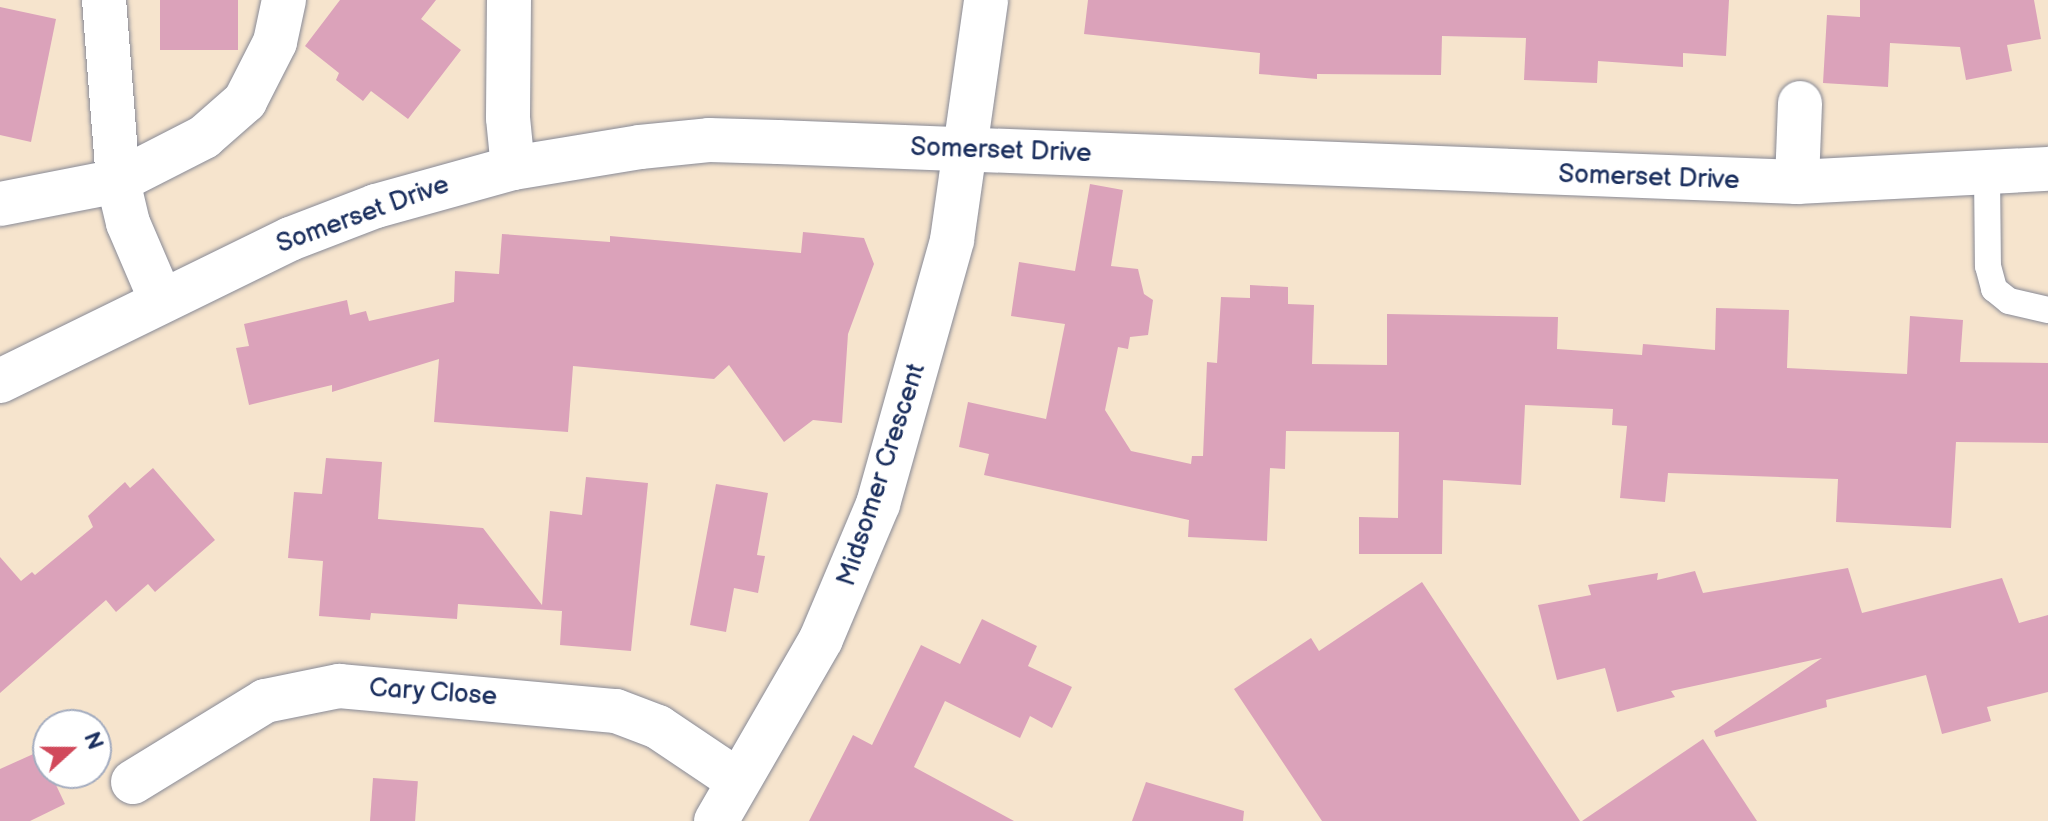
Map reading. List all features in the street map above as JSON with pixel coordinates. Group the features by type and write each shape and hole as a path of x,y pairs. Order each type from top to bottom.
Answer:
{"street":[{"path":"104,0 118,181 128,223 161,300"},
{"path":"0,204 118,181 204,137 245,101 275,42 284,0"},
{"path":"509,0 508,118 513,168"},
{"name":"Midsomer Crescent","path":"716,821 737,780 800,678 859,555 930,326 967,149 986,0"},
{"path":"1797,182 1800,103"},
{"name":"Somerset Drive","path":"0,381 290,239 376,206 513,168 709,140 1797,182 2048,169"},
{"name":"Cary Close","path":"133,782 265,701 339,686 616,711 658,727 737,780"}],"lane":[{"path":"1987,174 1994,289 2009,301 2048,310"}],"building":[{"path":"160,0 238,0 238,50 160,50"},
{"path":"340,0 436,0 421,19 461,50 408,119 371,91 363,101 336,80 339,73 305,46"},
{"path":"1088,0 1729,0 1726,56 1683,53 1683,67 1598,61 1597,83 1524,80 1526,38 1442,36 1441,75 1317,74 1317,79 1259,74 1260,53 1084,34"},
{"path":"1860,0 2034,0 2041,39 2007,45 2012,71 1966,80 1960,47 1890,43 1888,87 1823,83 1827,15 1860,17"},
{"path":"0,7 56,19 31,142 0,135"},
{"path":"1090,184 1123,190 1111,266 1138,269 1144,294 1153,300 1148,335 1130,337 1128,349 1118,347 1105,410 1131,451 1191,464 1192,456 1203,456 1207,362 1217,363 1221,297 1250,298 1250,285 1288,287 1288,304 1314,305 1312,364 1387,365 1387,314 1558,317 1557,349 1642,355 1643,344 1715,350 1716,308 1789,310 1787,368 1907,374 1910,316 1963,320 1960,362 2048,363 2048,443 1956,442 1951,528 1836,522 1838,479 1668,473 1665,502 1620,498 1627,426 1612,425 1613,409 1525,405 1521,485 1443,480 1442,554 1359,554 1359,517 1398,518 1399,432 1286,431 1285,469 1270,468 1267,541 1188,537 1189,520 984,475 989,454 959,447 968,402 1046,419 1065,324 1011,316 1019,262 1075,271"},
{"path":"803,232 864,238 874,264 848,334 842,423 813,420 784,442 729,365 714,379 573,366 568,432 434,422 439,359 332,392 332,385 249,405 236,348 249,346 244,324 347,300 350,315 366,311 369,321 454,302 455,271 499,274 502,234 610,242 610,236 801,253"},
{"path":"326,458 382,462 378,519 483,528 542,605 550,511 582,515 586,477 648,483 631,651 560,645 562,611 458,604 457,619 371,613 370,620 319,616 323,561 288,558 294,492 322,494"},
{"path":"153,468 215,540 155,592 148,584 116,612 106,600 0,693 0,557 21,581 32,572 35,575 93,527 88,516 125,482 130,488"},
{"path":"716,484 768,493 757,555 765,556 758,593 734,588 726,632 690,625"},
{"path":"1848,568 1862,613 2002,578 2019,623 2048,615 2048,692 1987,707 1991,721 1942,734 1926,675 1826,700 1827,707 1716,737 1714,731 1822,658 1671,691 1675,697 1617,712 1605,668 1557,680 1538,605 1591,595 1588,585 1658,573 1657,580 1695,571 1703,593"},
{"path":"1422,582 1580,821 1322,821 1234,689 1311,638 1319,651"},
{"path":"982,619 1037,646 1028,666 1072,687 1052,728 1030,716 1020,738 945,701 914,767 1014,821 809,821 853,735 872,745 921,645 960,664"},
{"path":"1703,739 1757,821 1582,821"},
{"path":"32,755 32,789 58,789 65,804 30,821 0,821 0,769"},
{"path":"373,778 418,781 415,821 370,821"},
{"path":"1146,782 1244,811 1243,821 1132,821"}]}
